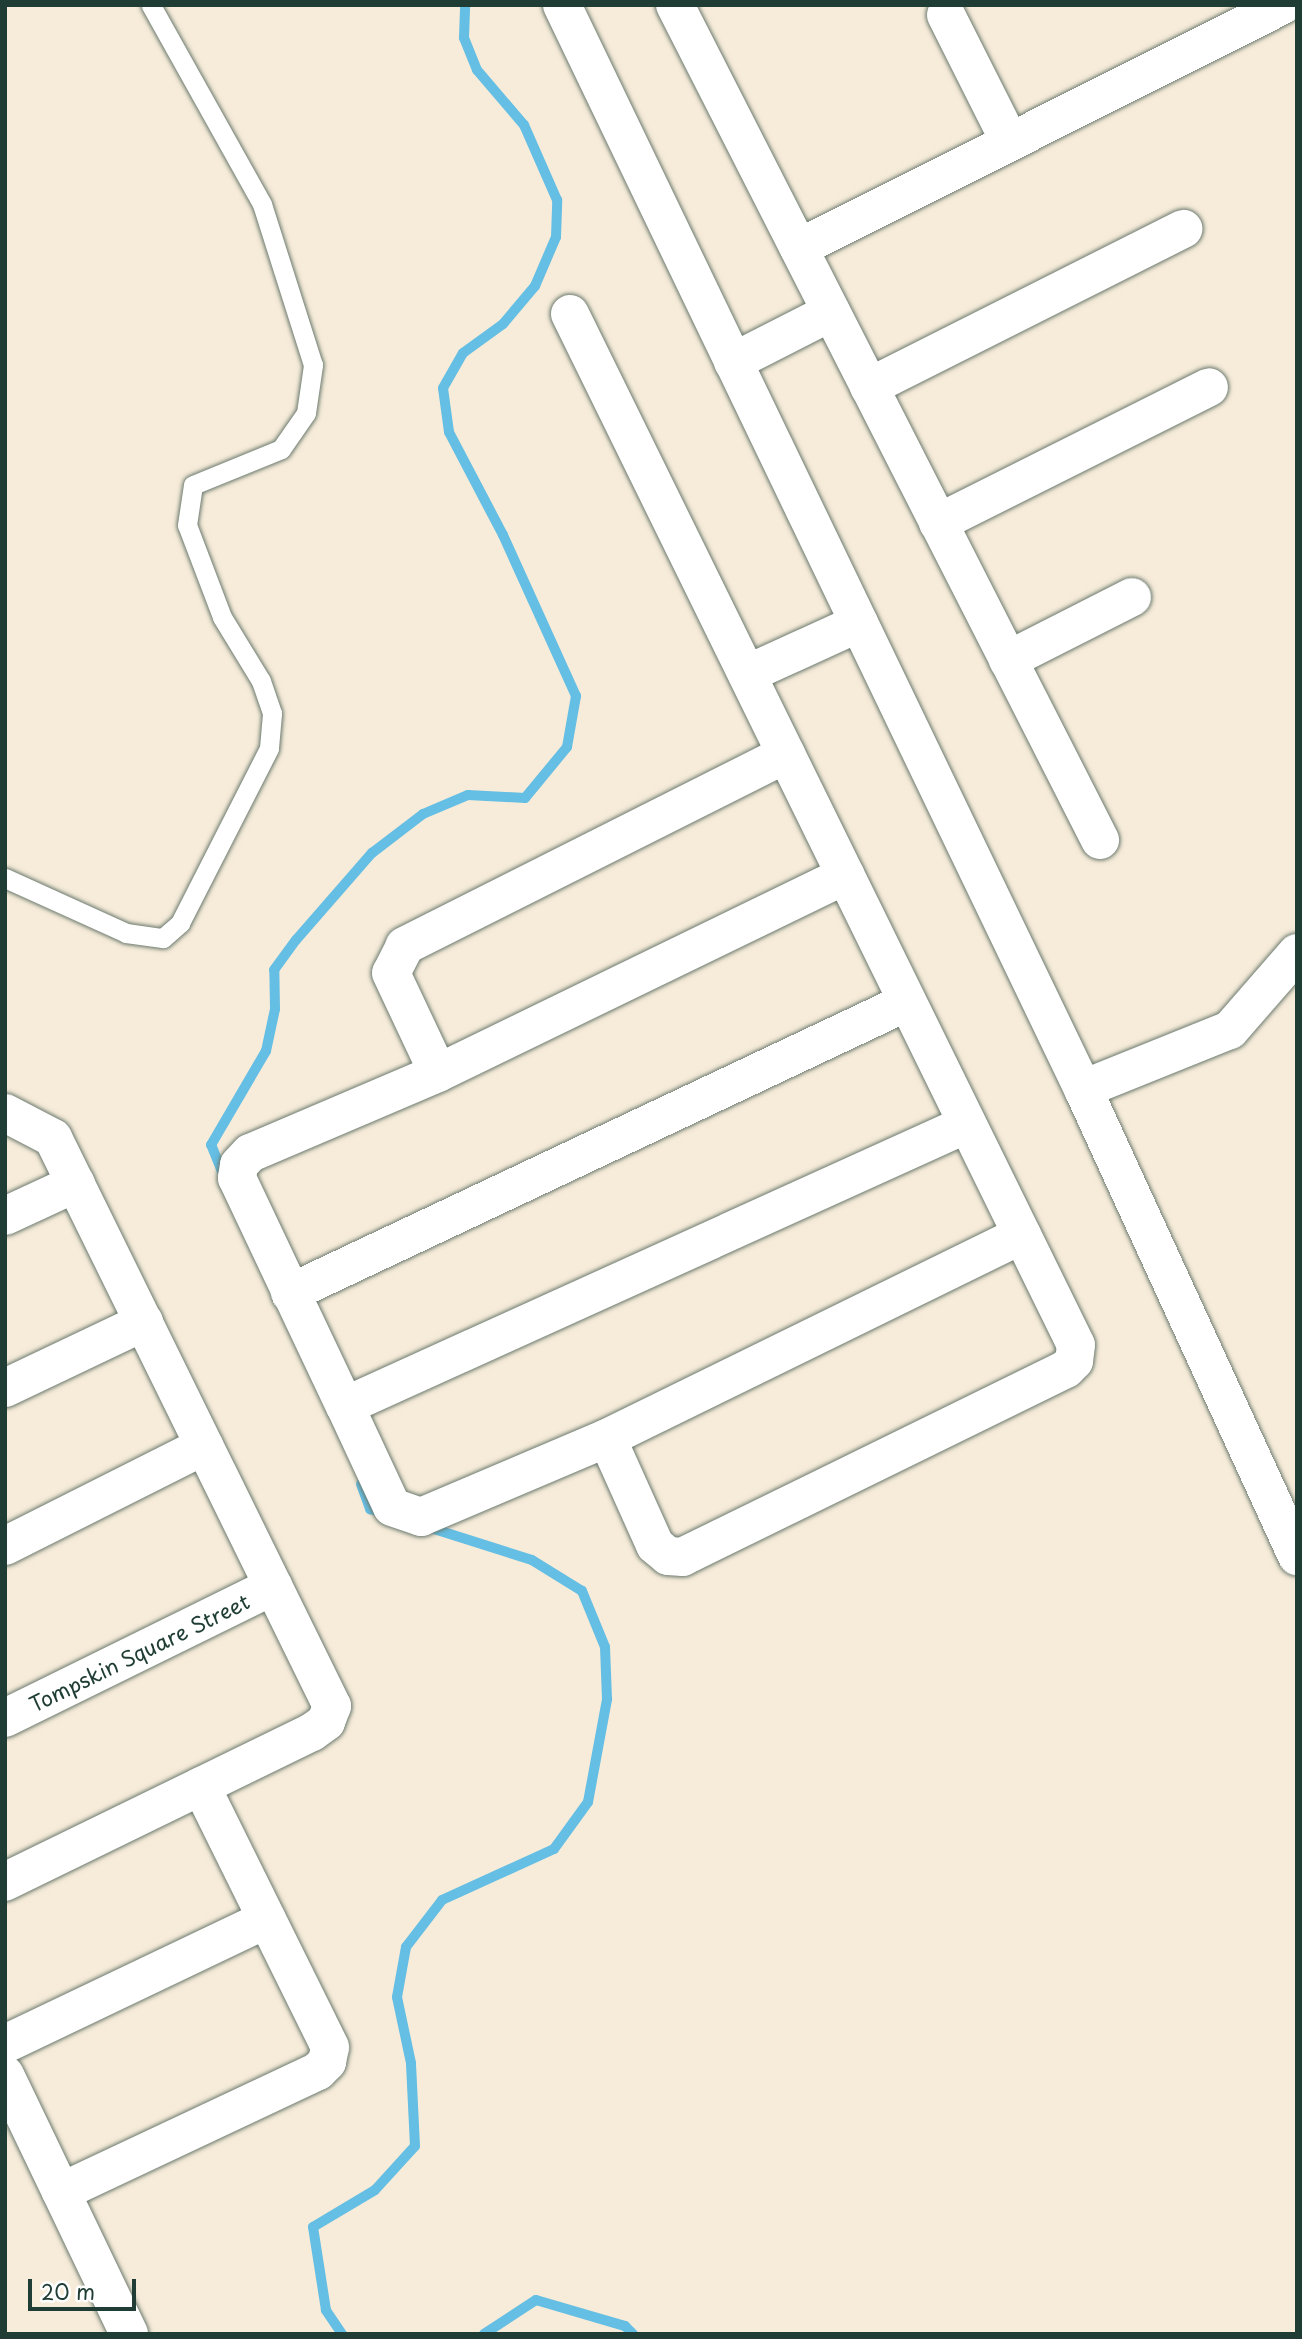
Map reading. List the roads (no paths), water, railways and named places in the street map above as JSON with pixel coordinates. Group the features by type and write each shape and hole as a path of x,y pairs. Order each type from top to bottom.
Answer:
{"street":[{"path":"562,5 1083,1089 1297,1556"},
{"path":"675,5 1100,840"},
{"path":"799,248 1283,5"},
{"path":"946,15 1010,142"},
{"path":"869,387 1184,229"},
{"path":"733,362 831,312"},
{"path":"570,314 1076,1345 1074,1361 1066,1369 683,1557 668,1556 656,1545 607,1438"},
{"path":"938,523 1209,387"},
{"path":"1008,660 1132,597"},
{"path":"747,674 859,622"},
{"path":"438,1073 391,973 405,946 786,754"},
{"path":"845,874 438,1073 250,1153 239,1165 237,1178 392,1507 421,1517 607,1438 1022,1236"},
{"path":"1083,1089 1230,1030 1297,953"},
{"path":"290,1293 907,1002"},
{"path":"5,1113 53,1138 332,1706 326,1722 5,1882"},
{"path":"345,1406 967,1124"},
{"path":"5,1216 76,1183"},
{"path":"5,1388 144,1322"},
{"path":"5,1546 204,1446"},
{"name":"Tompskin Square Street","path":"5,1718 273,1587"},
{"path":"61,2192 318,2071 327,2062 330,2047 201,1786"},
{"path":"5,2044 267,1919"},
{"path":"5,2075 129,2334"}],"lane":[{"path":"5,878 126,933 163,938 180,923 269,748 272,713 261,681 222,617 187,525 193,485 281,449 306,413 313,365 262,204 151,5"}],"waterway":[{"path":"225,1179 211,1145 266,1051 275,1009 274,970 296,940 372,853 423,814 468,795 525,798 567,747 576,696 503,535 449,432 443,388 463,353 503,324 535,286 556,237 557,200 524,125 477,70 464,38 465,5"},
{"path":"361,1484 370,1509 383,1513"},
{"path":"342,2334 326,2310 313,2227 375,2190 415,2146 411,2063 397,1997 406,1947 442,1900 554,1849 588,1802 607,1699 605,1647 582,1591 532,1560 425,1526"},
{"path":"484,2334 536,2300 625,2326 633,2334"}]}
